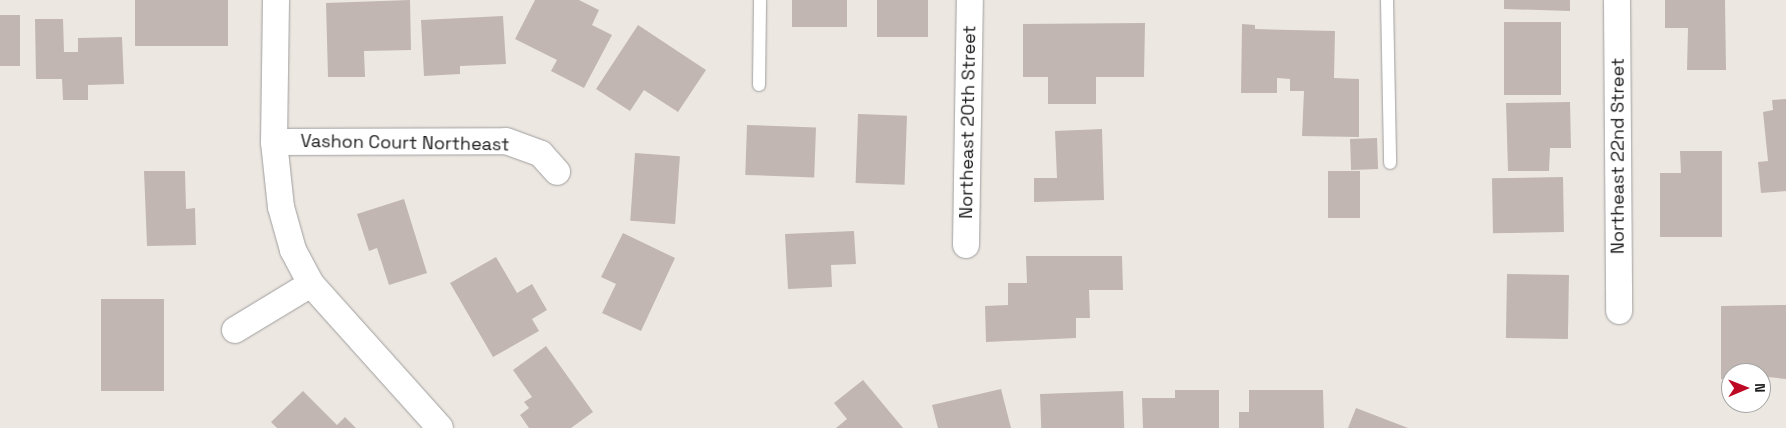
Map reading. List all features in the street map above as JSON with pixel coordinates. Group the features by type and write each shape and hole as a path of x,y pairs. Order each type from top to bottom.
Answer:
{"street":[{"path":"276,0 274,142 281,207 293,250 311,284 440,428"},
{"name":"Northeast 20th Street","path":"966,245 970,0"},
{"name":"Northeast 22nd Street","path":"1617,0 1619,311"},
{"name":"Vashon Court Northeast","path":"274,142 506,141 541,154 557,172"},
{"path":"235,330 311,284"}],"lane":[{"path":"759,85 760,0"},
{"path":"1387,0 1390,164"}],"building":[{"path":"135,0 228,0 228,46 135,46"},
{"path":"410,0 411,50 364,51 365,77 328,77 326,3"},
{"path":"535,0 579,0 599,10 592,25 612,35 584,88 551,71 557,60 515,39"},
{"path":"792,0 847,0 847,27 792,27"},
{"path":"877,0 928,0 928,37 877,37"},
{"path":"1504,0 1570,0 1570,11 1504,9"},
{"path":"1665,0 1725,0 1726,70 1687,70 1688,28 1665,28"},
{"path":"0,15 20,15 20,66 0,66"},
{"path":"503,16 506,64 460,66 460,74 424,76 421,20"},
{"path":"35,19 63,19 64,52 78,52 78,38 122,37 124,84 88,85 88,100 63,100 62,79 36,79"},
{"path":"1504,22 1561,22 1561,95 1504,95"},
{"path":"1145,23 1144,77 1096,77 1096,104 1048,104 1048,77 1023,77 1023,24"},
{"path":"1242,24 1255,25 1255,29 1335,31 1334,78 1359,79 1359,137 1302,136 1304,91 1290,91 1290,79 1277,78 1277,93 1241,93"},
{"path":"638,25 706,70 678,112 644,90 630,111 596,89"},
{"path":"1786,99 1786,191 1761,193 1758,162 1768,161 1763,112 1773,110 1772,100"},
{"path":"1570,102 1571,148 1550,148 1549,171 1508,171 1506,103"},
{"path":"858,114 907,116 905,185 856,183"},
{"path":"747,125 816,127 814,177 745,175"},
{"path":"1102,129 1104,200 1034,202 1034,178 1057,178 1055,131"},
{"path":"1377,138 1378,169 1351,170 1350,139"},
{"path":"1680,151 1722,151 1722,237 1660,237 1660,173 1681,173"},
{"path":"635,153 680,156 675,224 630,221"},
{"path":"144,171 185,171 186,209 195,208 196,245 147,246"},
{"path":"1328,171 1360,171 1360,218 1328,218"},
{"path":"1563,177 1564,232 1493,233 1492,178"},
{"path":"404,199 427,273 389,285 377,248 369,251 357,214"},
{"path":"854,231 856,264 831,265 832,287 788,289 785,234"},
{"path":"623,233 675,258 641,331 602,313 616,284 601,277"},
{"path":"1026,256 1122,256 1123,290 1089,290 1090,318 1076,318 1076,338 986,342 985,306 1008,305 1008,283 1027,283"},
{"path":"496,257 517,293 532,284 547,310 532,319 539,331 493,357 450,283"},
{"path":"1507,274 1569,275 1568,339 1506,338"},
{"path":"101,299 164,299 164,391 101,391"},
{"path":"1786,305 1786,379 1771,377 1771,363 1721,363 1721,306"},
{"path":"546,346 593,412 571,428 529,428 520,415 529,408 524,402 532,397 513,370"},
{"path":"863,380 903,428 836,428 847,419 834,403"},
{"path":"1001,389 1011,428 938,428 932,405"},
{"path":"1175,390 1219,390 1219,428 1143,428 1142,398 1175,398"},
{"path":"1249,390 1323,390 1324,428 1239,428 1239,412 1249,412"},
{"path":"303,391 337,425 345,417 356,428 277,428 271,422"},
{"path":"1123,391 1124,428 1041,428 1040,394"},
{"path":"1356,408 1408,428 1348,428"}]}
